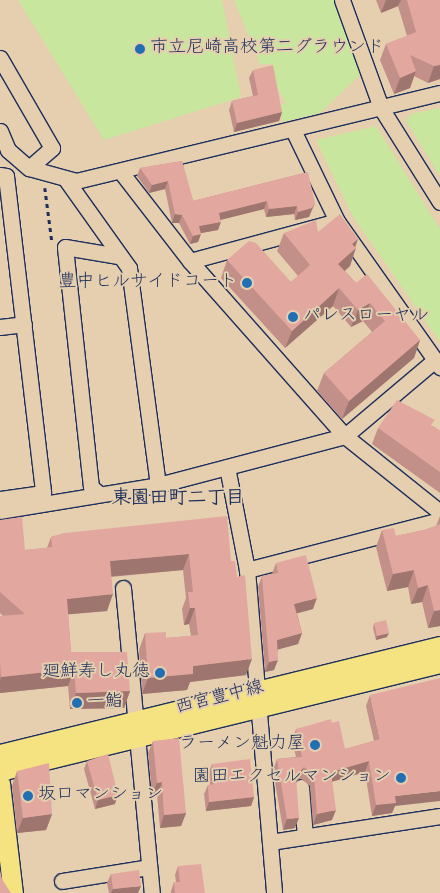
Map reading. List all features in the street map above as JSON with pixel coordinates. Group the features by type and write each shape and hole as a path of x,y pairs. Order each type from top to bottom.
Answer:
{"main road":[{"name":"西宮豊中線","path":"0,771 137,729 258,699 440,646"},
{"name":"西宮豊中線","path":"258,699 440,663"},
{"name":"西宮豊中線","path":"0,754 137,729"},
{"path":"0,783 13,893"}],"street":[{"path":"342,0 381,108 440,202"},
{"path":"0,58 52,148 29,168"},
{"path":"0,130 4,150 29,168 44,175 67,181 121,172 440,93"},
{"path":"0,499 93,499 98,493 158,485 344,436 438,363 337,221 293,130"},
{"path":"121,172 190,262 344,436 440,512"},
{"path":"0,175 6,176 44,499"},
{"path":"67,181 118,256 129,268 158,485"},
{"path":"190,262 337,221"},
{"path":"98,493 91,487 65,247 118,256"},
{"path":"0,327 24,324"},
{"path":"227,467 246,570 274,893"},
{"path":"0,511 44,499"},
{"path":"246,570 440,520"},
{"path":"124,588 152,893"},
{"path":"301,787 305,837"},
{"path":"270,842 440,816"},
{"path":"62,881 149,867"}],"path":[{"path":"44,175 51,241 65,247"}],"green space":[{"name":"市立尼崎高校第二グラウンド","path":"18,0 222,0 241,97 104,140"},
{"path":"234,0 334,0 361,74 320,113 282,122 281,105 286,103 275,84 272,64 260,64"},
{"path":"440,108 440,176 406,121 411,114"},
{"path":"376,126 440,229 440,342 352,215 316,140"}],"building":[{"path":"407,0 440,0 440,65 434,66 410,55 416,71 400,78 386,44 416,32"},
{"path":"273,65 282,112 237,123 232,101 258,95 253,70"},
{"path":"182,161 193,201 308,172 315,203 312,208 298,212 297,206 269,209 267,201 219,213 221,222 199,226 201,234 193,236 182,215 175,214 168,181 152,185 140,168"},
{"path":"340,214 358,239 352,244 356,248 338,264 356,283 367,274 420,340 349,401 324,373 385,321 370,303 358,310 339,288 292,331 227,260 249,241 256,243 291,282 310,265 284,233 316,220 318,232"},
{"path":"397,400 435,420 431,425 440,431 440,472 378,428"},
{"path":"227,516 231,561 235,561 237,577 245,575 252,659 193,666 193,674 148,678 145,633 166,632 166,638 198,635 195,608 190,608 188,592 193,592 189,554 110,561 113,594 67,599 71,652 127,652 130,691 76,693 74,669 1,677 0,616 25,614 0,592 0,520 22,517 25,550 52,547 51,537 65,533"},
{"path":"440,524 440,610 434,611 428,585 418,588 414,570 393,574 382,530 394,528 396,536 424,530"},
{"path":"306,555 317,598 294,604 302,633 277,640 278,660 269,662 262,576 278,573 276,563"},
{"path":"386,620 389,633 377,636 374,623"},
{"path":"440,678 440,791 395,796 396,803 376,805 369,761 331,772 336,810 317,814 314,775 304,767 296,776 299,818 287,819 277,759 302,757 296,729 331,719 332,723 339,721 345,749 380,739 370,695"},
{"path":"179,738 186,813 164,815 162,782 157,783 153,741"},
{"path":"108,754 118,795 98,800 87,761"},
{"path":"250,759 254,797 209,802 208,785 215,784 212,764"},
{"path":"49,763 52,814 23,818 17,771"},
{"path":"201,864 205,893 175,893 174,882 180,882 178,866"},
{"path":"0,870 2,879 11,893 0,893"},
{"path":"139,870 141,886 113,889 111,874"}],"place":[{"name":"市立尼崎高校第二グラウンド","path":"140,49"},
{"name":"豊中ヒルサイドコート","path":"247,283"},
{"name":"パレスローヤル","path":"293,317"},
{"name":"廻鮮寿し丸徳","path":"160,673"},
{"name":"一鮨","path":"77,703"},
{"name":"ラーメン魁力屋","path":"315,745"},
{"name":"園田エクセルマンション","path":"401,778"},
{"name":"坂口マンション","path":"28,796"}],"district":[{"name":"東園田町二丁目","path":"178,500"}]}
